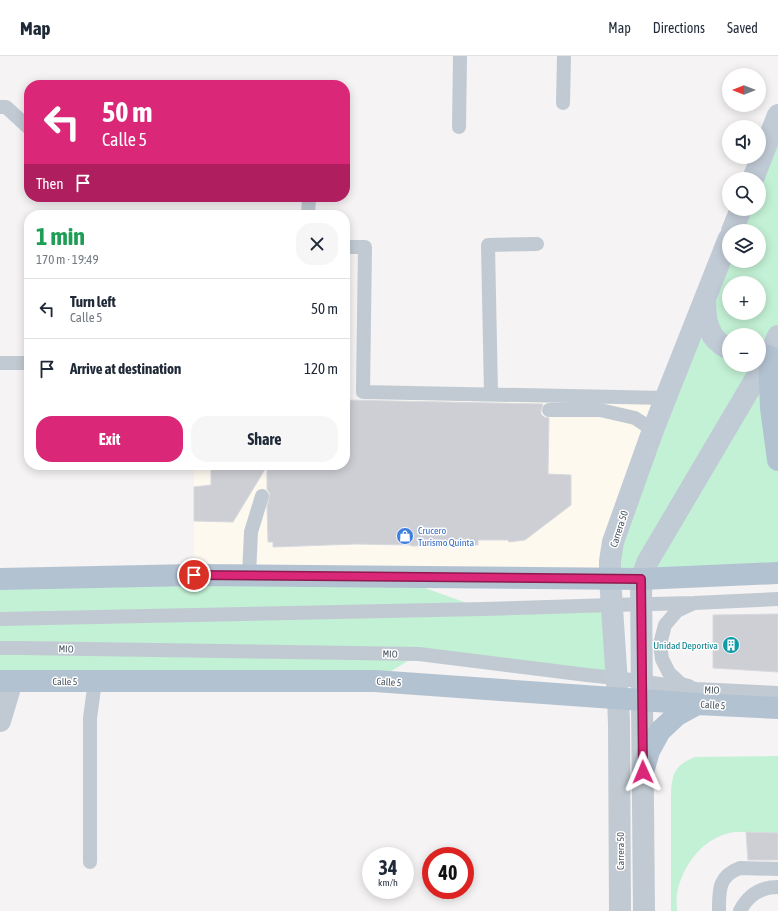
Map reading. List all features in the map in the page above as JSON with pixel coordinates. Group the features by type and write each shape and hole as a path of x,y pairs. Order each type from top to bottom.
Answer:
{"main road":[{"path":"755,172 778,115"},
{"name":"Carrera 50","path":"617,688 610,578 610,561 613,542 653,430 722,256"},
{"path":"705,299 705,313 708,328 718,342 722,345"},
{"path":"766,351 778,336"},
{"path":"766,367 778,460"},
{"path":"642,691 641,579 648,561 753,372"},
{"path":"0,579 187,575 641,579 778,573"},
{"name":"Calle 5","path":"6,681 375,681 617,688 778,708"},
{"path":"643,772 649,751 660,731 697,697"}],"street":[{"path":"0,722 6,681"},
{"name":"Carrera 50","path":"617,688 619,724 620,911"},
{"path":"642,691 644,911"}],"lane":[{"path":"459,127 460,56"},
{"path":"563,103 564,56"},
{"path":"0,107 6,107 24,123"},
{"path":"491,394 488,245 537,244"},
{"path":"350,247 365,247 363,392 666,398"},
{"path":"0,363 24,363"},
{"path":"549,410 600,410 622,414 635,418 653,430"},
{"path":"249,576 251,532 262,496"},
{"path":"0,619 475,610 778,599"},
{"path":"694,603 677,611 665,625 660,644 662,659 669,673 697,697"},
{"name":"MIO","path":"0,648 419,654 587,675 617,688"},
{"path":"90,862 90,718 95,681"},
{"name":"MIO","path":"697,697 778,693"},
{"path":"719,911 719,893 724,879 728,874 740,868 778,869"},
{"path":"740,911 751,896 758,891 769,887 778,887"}],"shaded area":[{"path":"666,398 610,578 194,575 194,470 350,470 350,400 549,400"}],"green space":[{"path":"778,115 778,573 610,578 610,561 722,279 722,320 766,320 766,276 723,276 726,268 766,268 766,224 735,224 738,216 766,216 766,172 761,172 763,164 766,164 766,155"},
{"path":"392,576 483,609 612,605 616,678 419,654 375,681 0,681 0,579"},
{"path":"778,756 778,833 735,832 714,839 705,845 690,862 684,872 677,893 677,911 671,911 671,794 672,780 676,771 683,763 695,757"}],"building":[{"path":"350,400 543,404 541,414 544,417 549,418 548,474 571,475 571,505 525,540 509,542 508,540 478,540 478,545 411,546 356,544 273,547 273,542 268,542 267,507 270,494 267,489 267,470 350,470"},
{"path":"211,470 265,470 233,522 194,521 194,487 211,485"},
{"name":"Unidad Deportiva","path":"778,614 778,672 713,668 713,615"},
{"path":"746,832 778,833 778,860 748,860"}],"place":[{"name":"Crucero Turismo Quinta","path":"405,536"},
{"name":"Unidad Deportiva","path":"731,645"}],"route":[{"path":"194,575 641,579 643,772"}]}
